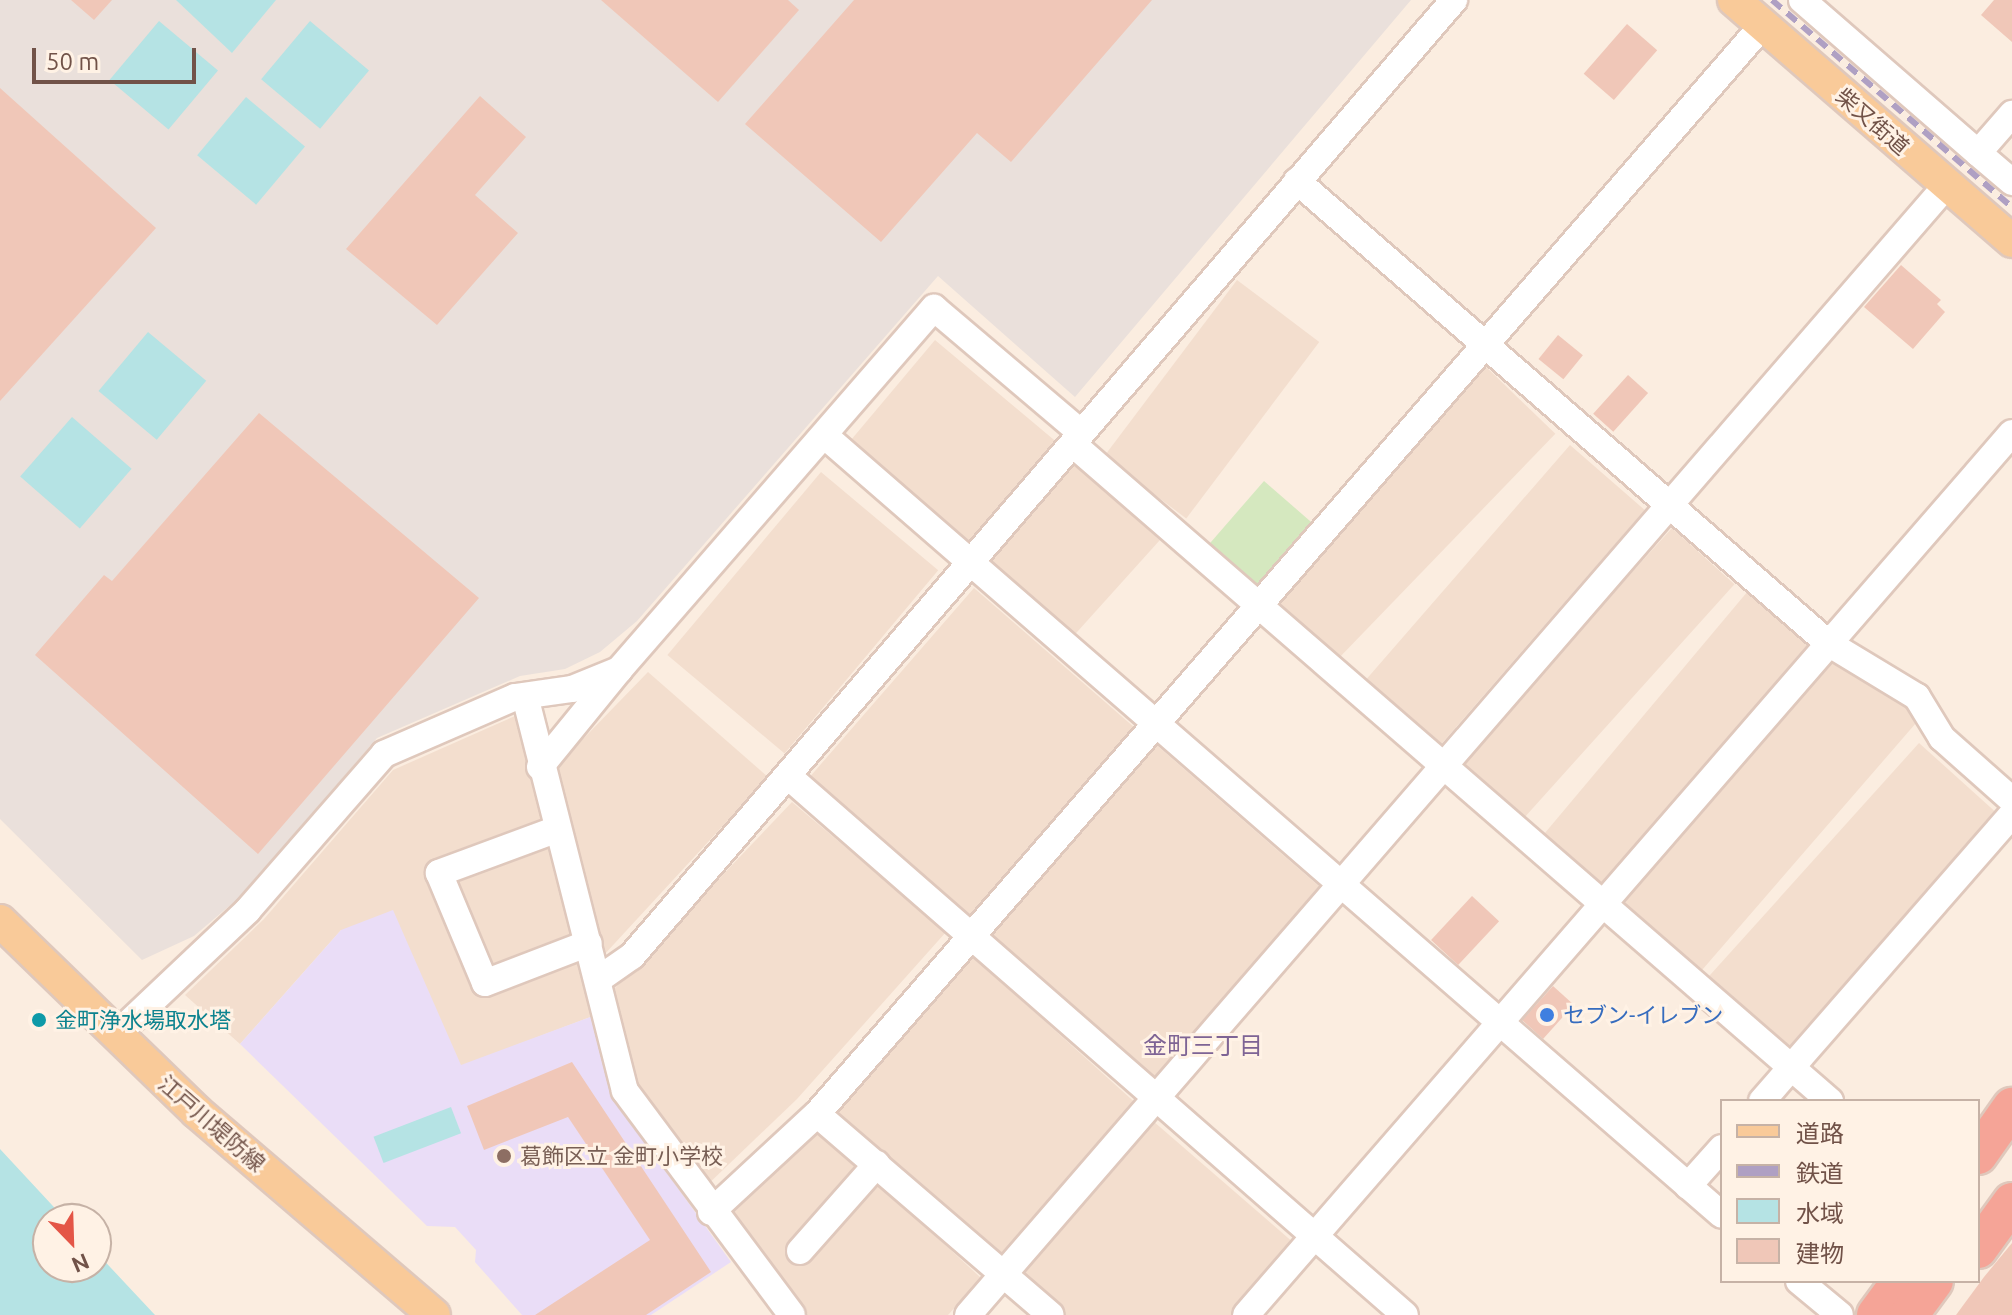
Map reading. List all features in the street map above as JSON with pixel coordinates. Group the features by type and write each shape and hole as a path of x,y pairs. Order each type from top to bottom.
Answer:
{"highway":[{"path":"1980,1152 2012,1107"},
{"path":"1980,1172 2012,1129"},
{"path":"1980,1219 2012,1176"},
{"path":"1980,1246 2012,1202"},
{"path":"1867,1315 1889,1283"},
{"path":"1876,1315 1900,1283"},
{"path":"1909,1315 1933,1283"},
{"path":"1930,1315 1953,1283"}],"main road":[{"name":"柴又街道","path":"1734,0 2012,241"},
{"name":"江戸川堤防線","path":"0,921 116,1035 434,1315"}],"street":[{"path":"599,979 632,956 1454,0"},
{"path":"1802,0 1980,150 2012,182"},
{"path":"711,1212 817,1114 1763,25"},
{"path":"1980,150 2012,114"},
{"path":"1297,181 1828,643 1917,697 1942,738 2012,800"},
{"path":"968,1315 1947,185"},
{"path":"540,767 619,670 934,308 1259,606 1828,1099"},
{"path":"1246,1315 2012,433"},
{"path":"824,435 1340,887 1720,1213"},
{"path":"116,1035 248,910 384,754 525,696 572,689 619,670"},
{"path":"525,696 555,830 599,979 625,1091 711,1212 792,1315"},
{"path":"788,776 1405,1315"},
{"path":"1764,1099 2012,814"},
{"path":"555,830 439,873 485,983 589,943"},
{"path":"817,1114 1051,1315"},
{"path":"1688,1186 1720,1150"},
{"path":"800,1251 877,1164"},
{"path":"1801,1283 1840,1315"}],"shaded area":[{"path":"0,0 1411,0 1075,397 938,276 637,621 600,652 565,669 520,676 377,738 241,896 194,936 142,960 0,819"},
{"path":"1237,280 1319,342 1186,518 1104,456"},
{"path":"935,340 1057,442 972,543 850,441"},
{"path":"1482,363 1555,434 1331,666 1258,595"},
{"path":"1570,445 1645,510 1435,751 1361,686"},
{"path":"1075,464 1160,540 1068,642 983,566"},
{"path":"821,472 938,570 785,753 667,655"},
{"path":"1672,528 1734,584 1518,825 1455,769"},
{"path":"974,588 1139,732 972,924 807,780"},
{"path":"1748,591 1813,646 1603,896 1538,841"},
{"path":"1824,651 1908,707 1916,723 1696,977 1613,905"},
{"path":"648,672 768,777 603,956 552,771"},
{"path":"515,716 593,1016 461,1066 341,930 240,1044 185,995 264,919 393,770"},
{"path":"1153,742 1323,890 1153,1085 983,937"},
{"path":"1919,743 2000,816 1787,1053 1706,980"},
{"path":"792,802 946,932 797,1099 703,1189 629,1087 614,989"},
{"name":"葛飾区立 金町小学校","path":"393,910 461,1065 593,1016 611,1095 731,1262 651,1315 522,1315 475,1262 476,1250 455,1227 427,1226 240,1044 341,930"},
{"path":"970,954 1139,1107 1001,1260 831,1108"},
{"path":"1153,1121 1295,1244 1235,1315 1059,1315 1016,1276"},
{"path":"821,1130 981,1278 948,1315 805,1315 722,1216"}],"green space":[{"path":"1264,481 1315,525 1253,596 1202,552"}],"water":[{"path":"176,0 276,0 232,53"},
{"path":"159,21 218,70 168,129 110,80"},
{"path":"310,21 369,70 320,129 261,79"},
{"path":"246,97 305,146 256,205 197,155"},
{"path":"148,332 206,381 157,440 99,391"},
{"path":"72,417 132,469 80,528 20,477"},
{"path":"451,1107 461,1133 384,1163 374,1137"},
{"path":"0,1149 50,1203 32,1203 32,1283 112,1283 112,1269 155,1315 0,1315"}],"building":[{"path":"71,0 112,0 94,20"},
{"path":"601,0 788,0 799,10 718,102"},
{"path":"854,0 1152,0 1011,162 977,133 881,242 745,124"},
{"path":"1994,0 2012,0 2012,42 1981,15"},
{"path":"1627,24 1657,50 1614,100 1584,74"},
{"path":"0,88 156,228 0,401"},
{"path":"480,96 526,137 475,195 518,233 437,325 346,249"},
{"path":"1901,265 1941,300 1937,304 1945,312 1913,349 1864,307"},
{"path":"1558,335 1583,355 1563,379 1538,359"},
{"path":"1628,375 1648,393 1613,432 1593,414"},
{"path":"259,413 479,598 258,854 35,655 104,575 112,581"},
{"path":"1472,896 1499,921 1458,965 1431,940"},
{"path":"1553,986 1574,1005 1543,1039 1522,1020"},
{"path":"572,1062 711,1272 646,1315 535,1315 650,1240 568,1117 484,1150 467,1106"},
{"path":"2012,1243 2012,1315 1956,1315 1980,1283"}],"railway":[{"path":"1772,0 2012,207"}],"place":[{"name":"セブン-イレブン","path":"1547,1015"},
{"name":"金町浄水場取水塔","path":"39,1020"},
{"name":"葛飾区立 金町小学校","path":"504,1156"}],"district":[{"name":"金町三丁目","path":"1203,1046"}]}
